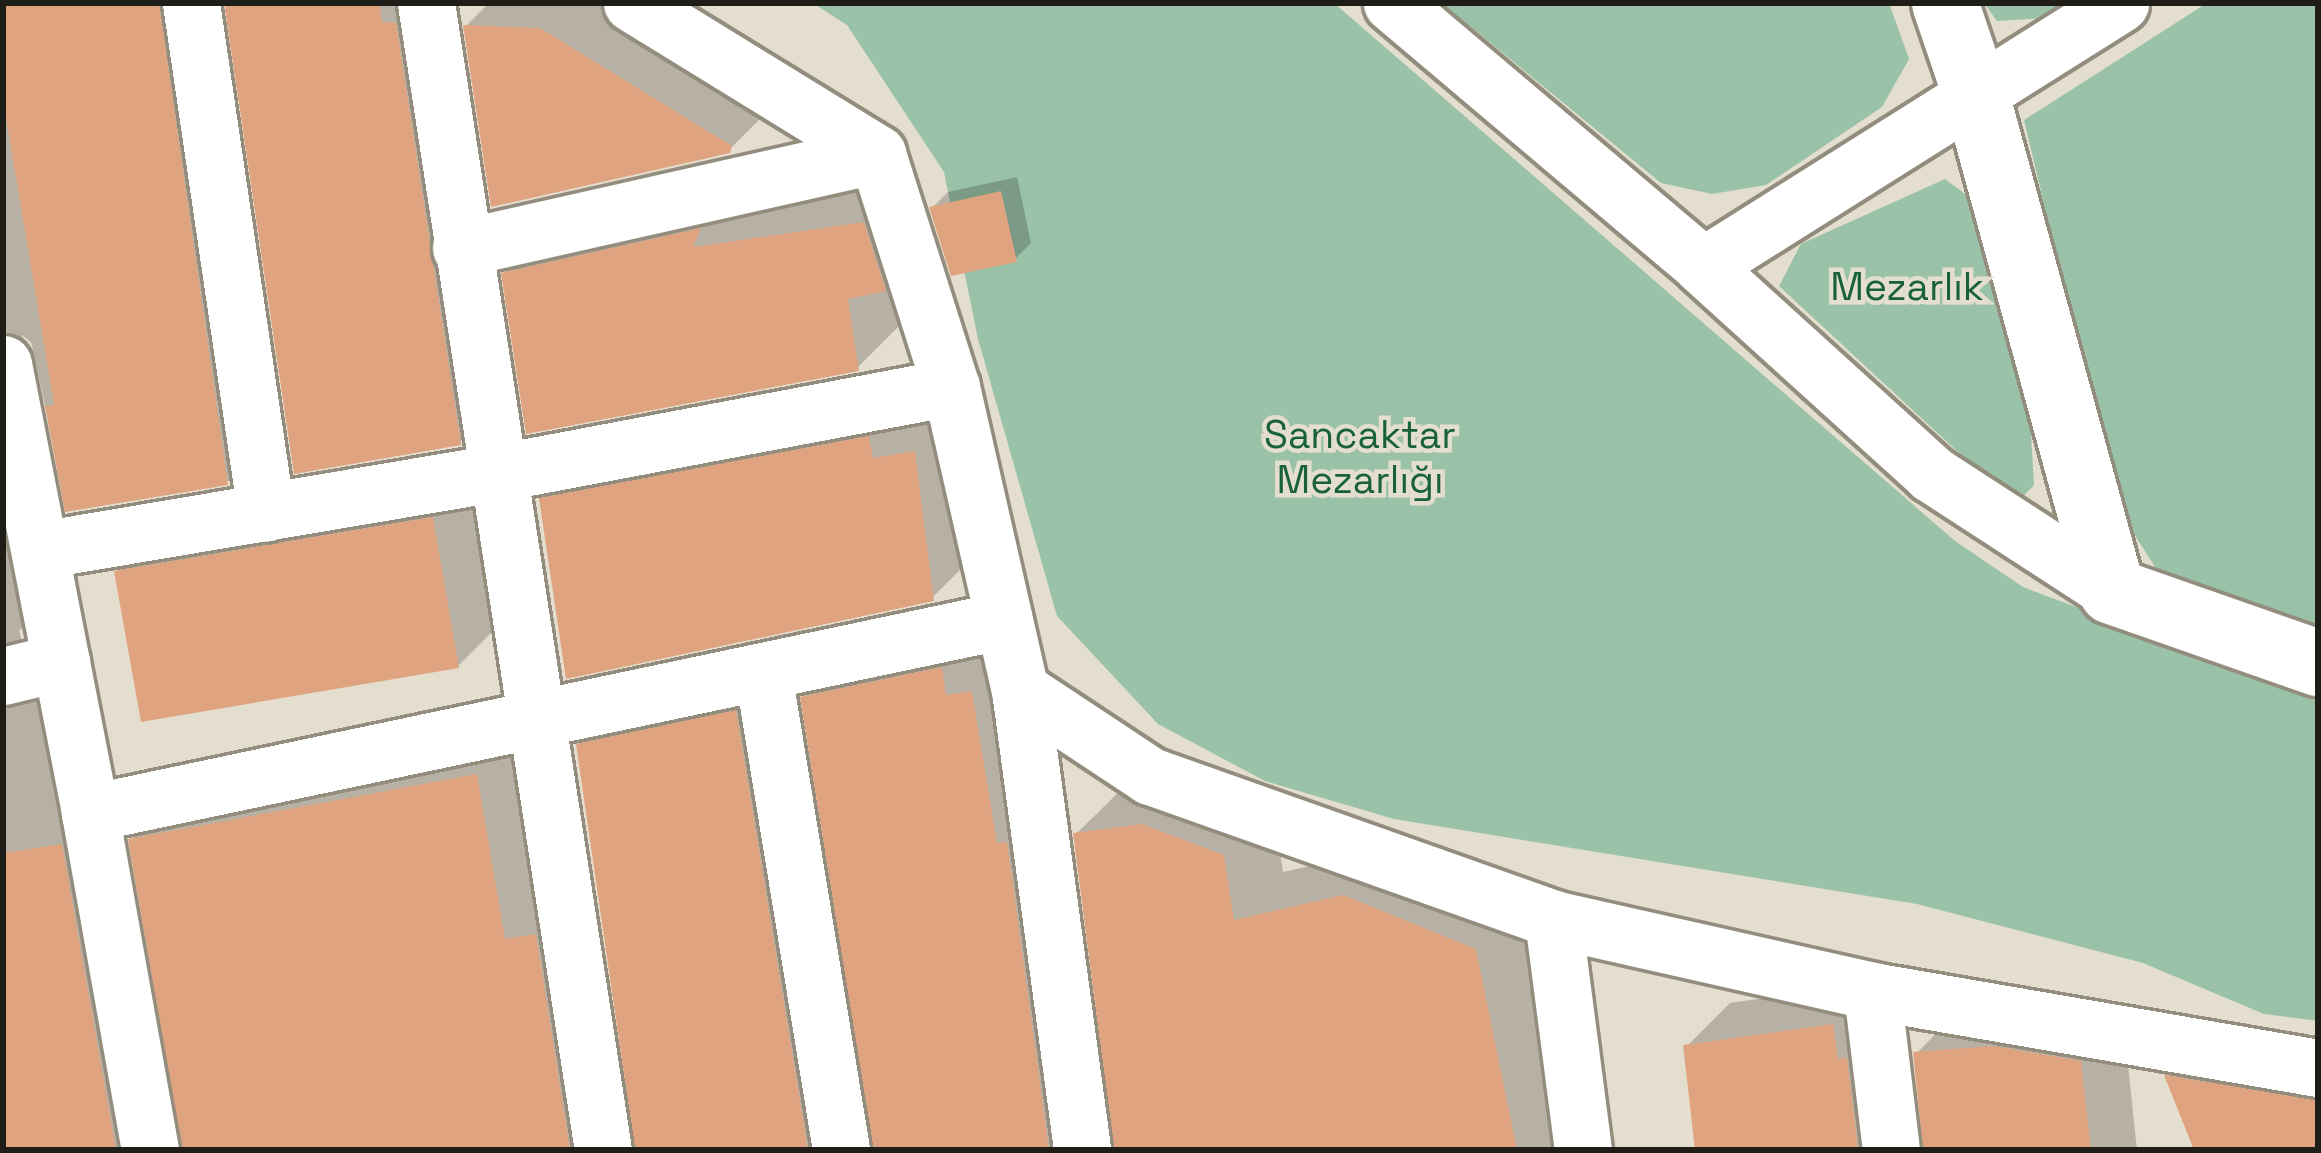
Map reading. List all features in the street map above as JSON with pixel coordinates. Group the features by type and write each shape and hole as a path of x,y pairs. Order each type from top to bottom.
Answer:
{"street":[{"path":"191,3 266,513"},
{"path":"425,3 603,1150"},
{"path":"632,3 877,154 951,387 1020,690 1082,1150"},
{"path":"1392,3 1703,266 1931,474 2111,591 2318,663"},
{"path":"1945,3 1975,91 2111,591"},
{"path":"1703,266 2120,3"},
{"path":"461,248 877,154"},
{"path":"3,364 150,1150"},
{"path":"40,550 496,473 951,387"},
{"path":"90,813 1004,620"},
{"path":"3,676 62,662"},
{"path":"763,673 841,1150"},
{"path":"1020,690 1150,776 1553,919 1871,991 2318,1068"},
{"path":"1553,919 1582,1150"},
{"path":"1871,991 1891,1150"}],"green space":[{"name":"Sancaktar Mezarlığı","path":"813,3 1334,3 1955,541 2023,587 2318,698 2318,1021 2264,1014 2143,963 1917,904 1394,819 1265,781 1158,724 1057,616 978,339 944,172 847,25"},
{"path":"1442,3 1889,3 1909,59 1882,107 1766,185 1712,194 1661,183"},
{"path":"1984,3 2082,3 2060,17 1997,21"},
{"path":"2207,3 2318,3 2318,634 2161,576 2116,506 2024,120"},
{"name":"Mezarlık","path":"1945,179 1972,199 2031,434 2034,485 2015,505 1779,286 1801,244"}],"building":[{"path":"3,3 159,3 228,485 65,512 45,406 54,405 3,100"},
{"path":"224,3 379,3 382,22 396,23 461,445 294,474"},
{"path":"463,25 540,28 732,146 730,153 491,207"},
{"path":"1001,191 1017,262 951,276 929,207"},
{"path":"864,222 886,291 848,299 859,371 526,434 501,273 701,228 693,247"},
{"path":"869,436 873,458 915,451 934,601 566,679 539,498"},
{"path":"433,517 459,668 141,722 114,571"},
{"path":"942,667 946,695 972,691 997,843 1007,842 1049,1150 873,1150 800,697"},
{"path":"736,710 808,1150 635,1150 576,744"},
{"path":"477,774 505,939 536,934 570,1150 182,1150 128,839"},
{"path":"1142,824 1224,855 1234,920 1343,895 1476,949 1517,1150 1114,1150 1073,833"},
{"path":"62,844 116,1150 3,1150 3,853"},
{"path":"1833,1024 1838,1059 1847,1058 1858,1150 1695,1150 1683,1045"},
{"path":"1994,1046 2081,1061 2091,1150 1923,1150 1913,1052"},
{"path":"2164,1075 2318,1100 2318,1150 2194,1150"}]}
